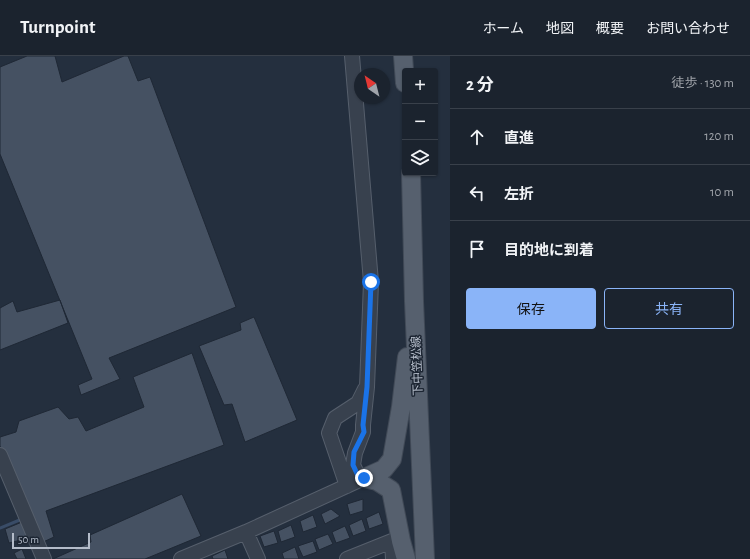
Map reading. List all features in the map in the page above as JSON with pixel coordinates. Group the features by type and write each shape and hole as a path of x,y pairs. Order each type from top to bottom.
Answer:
{"main road":[{"path":"402,56 403,68"},
{"name":"下中笠松線","path":"411,176 414,301 425,559"},
{"path":"362,479 384,469 392,458 402,407 414,301"},
{"path":"362,479 377,481 391,490 406,559"}],"street":[{"path":"181,559 246,532 362,479 353,465 354,452 364,432 363,425 367,387 371,282 352,56"},
{"path":"347,486 328,433 335,418 358,402 367,387"},
{"path":"0,455 44,559"},
{"path":"246,532 258,559"},
{"path":"347,559 392,541 393,559"}],"building":[{"path":"27,56 55,56 62,82 124,56 128,56 138,81 150,77 236,307 109,358 120,379 81,395 78,385 92,379 0,154 0,67"},
{"path":"60,300 68,323 0,350 0,308 13,301 17,312"},
{"path":"254,317 297,420 245,442 232,404 224,405 199,346 241,330 240,323"},
{"path":"192,353 224,445 46,511 54,537 41,543 0,446 0,437 16,432 19,421 58,407 69,419 78,417 86,431 144,407 133,377"},
{"path":"182,494 201,536 145,559 53,559 91,542 90,535"},
{"path":"363,499 363,511 350,515 347,504"},
{"path":"331,509 340,516 325,524 321,514"},
{"path":"379,512 383,524 369,529 366,518"},
{"path":"313,515 317,527 303,532 300,521"},
{"path":"362,519 366,531 353,536 349,525"},
{"path":"22,522 29,538 9,543 5,529"},
{"path":"291,525 295,537 281,542 278,531"},
{"path":"345,526 350,538 336,543 332,532"},
{"path":"274,531 278,543 264,547 260,536"},
{"path":"328,534 333,544 319,550 315,539"},
{"path":"313,541 317,552 303,557 298,546"},
{"path":"295,547 299,559 284,559 282,553"},
{"path":"22,549 26,559 17,559 14,553"},
{"path":"225,550 228,559 213,559 212,556"}],"waterway":[{"path":"0,528 22,519"}],"route":[{"path":"364,478 360,480 353,465 354,452 364,432 363,425 367,387 371,282"}]}
